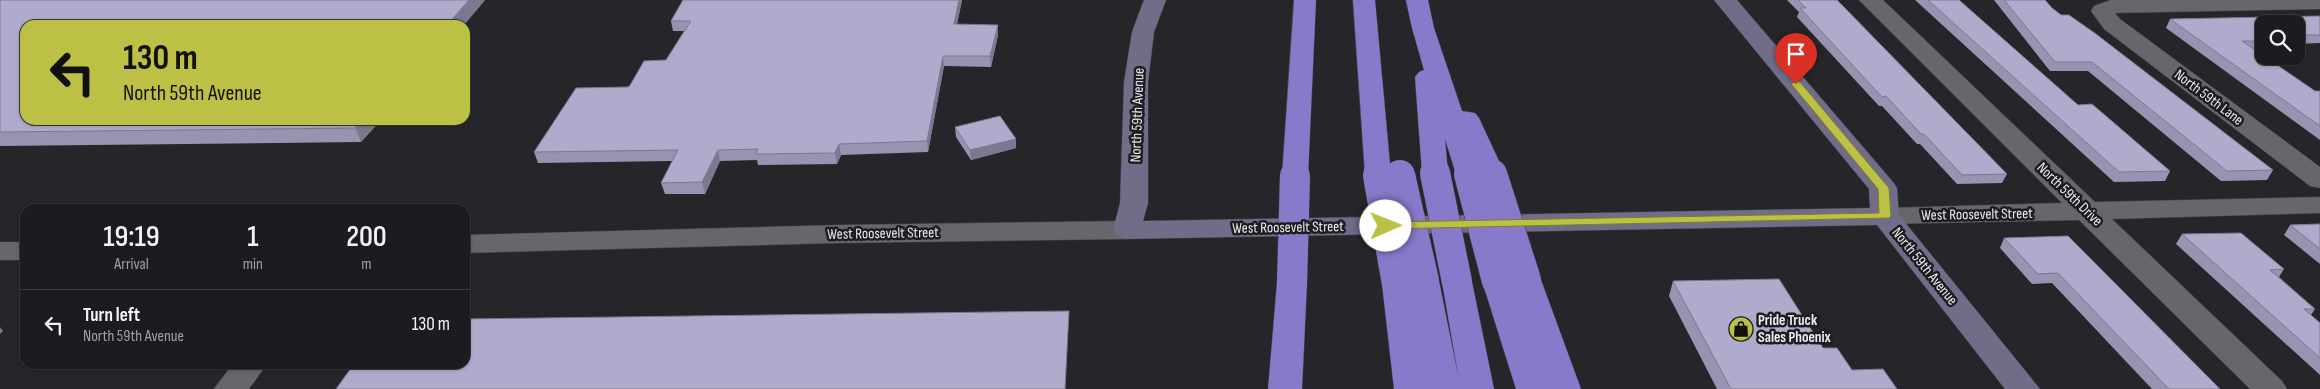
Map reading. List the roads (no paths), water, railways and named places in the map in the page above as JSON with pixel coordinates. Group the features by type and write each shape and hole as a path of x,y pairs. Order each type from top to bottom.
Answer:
{"highway":[{"path":"1285,389 1292,283 1295,176 1305,0"},
{"path":"1364,0 1389,175 1410,282 1444,389"},
{"path":"1417,0 1423,28 1435,173 1458,282 1477,389"},
{"path":"1423,28 1480,174 1512,281 1533,389"},
{"path":"1512,281 1564,389"},
{"path":"1410,282 1411,389"}],"main road":[{"name":"North 59th Avenue","path":"1127,230 1134,203 1136,82 1143,32 1155,0"},
{"name":"North 59th Avenue","path":"1725,0 1883,188 1885,216 2023,389"},
{"name":"West Roosevelt Street","path":"1127,230 1885,216"}],"street":[{"name":"North 59th Drive","path":"1870,0 2270,389"},
{"name":"North 59th Lane","path":"2320,2 2113,6 2102,11 2112,24 2320,180"},
{"name":"West Roosevelt Street","path":"1885,216 2320,205"},
{"name":"West Roosevelt Street","path":"470,244 838,234 1127,230"},
{"path":"0,251 20,251"},
{"path":"231,389 247,369"}],"place":[{"name":"Pride Truck Sales Phoenix","path":"1741,329"}]}
